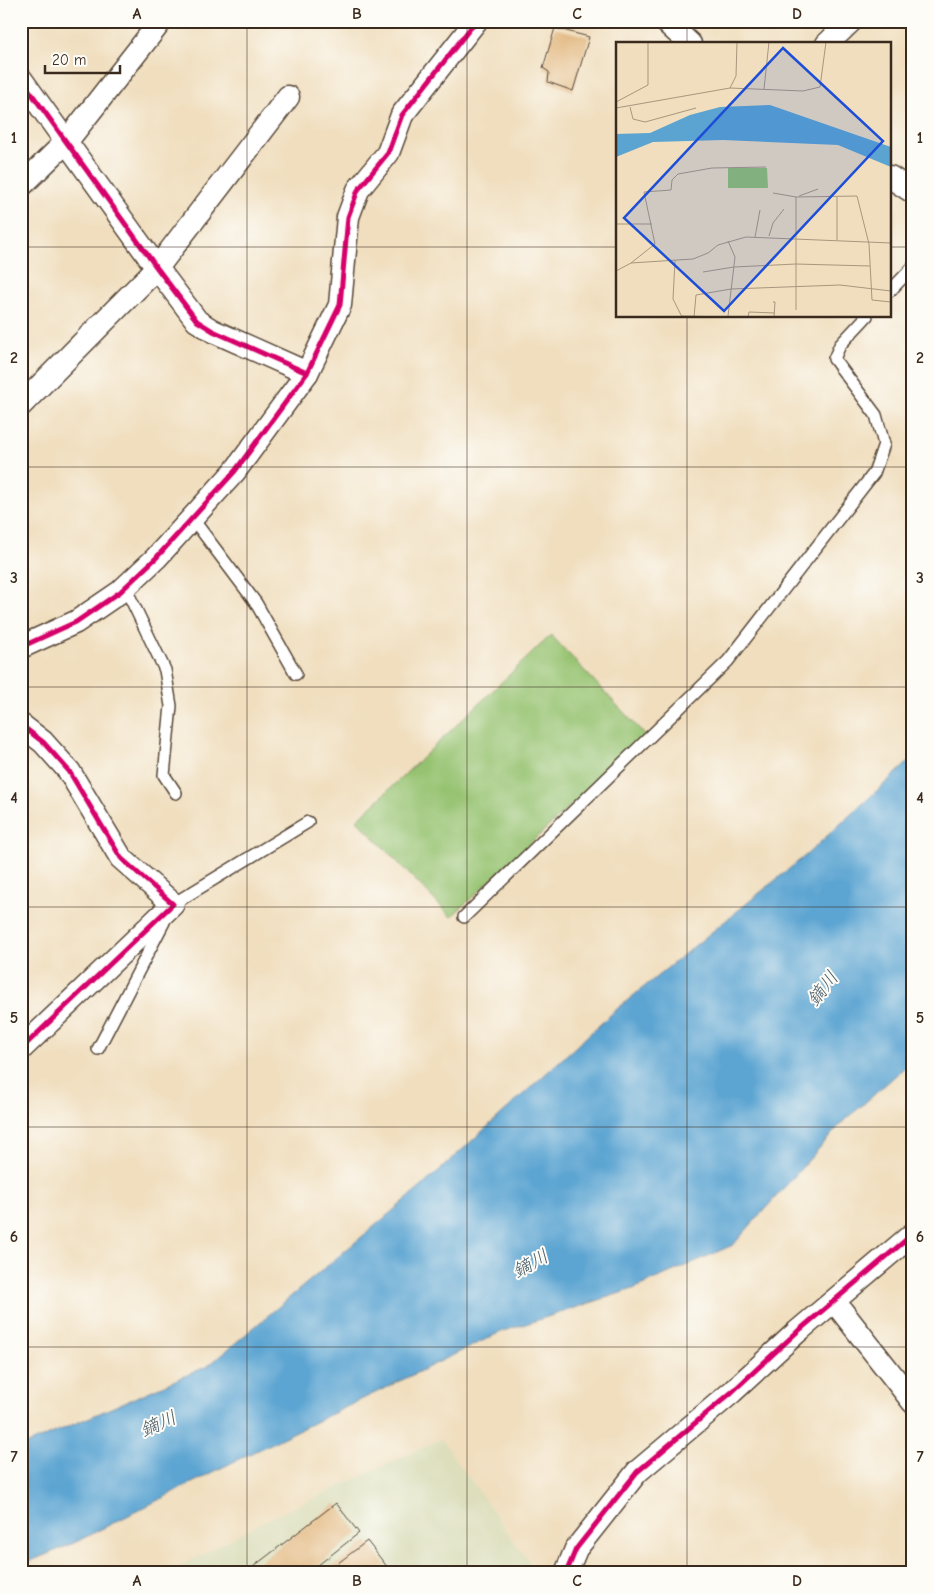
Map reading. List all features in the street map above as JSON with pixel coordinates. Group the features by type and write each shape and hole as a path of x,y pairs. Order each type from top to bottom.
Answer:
{"street":[{"path":"21,186 67,141 161,21"},
{"path":"21,647 76,622 125,586 156,558 235,471 307,373 340,305 348,216 358,190 388,153 402,115 476,21"},
{"path":"666,21 688,42"},
{"path":"829,42 852,21"},
{"path":"21,79 197,321 213,331 307,373"},
{"path":"21,405 157,268 288,97"},
{"path":"892,178 913,192"},
{"path":"21,725 43,742 69,771 121,858 173,904 21,1049"},
{"path":"566,1573 576,1549 637,1472 913,1234"},
{"path":"834,1301 913,1402"}],"lane":[{"path":"892,289 913,267"},
{"path":"464,917 728,661 874,473 884,444 876,415 834,359 840,345 865,318"},
{"path":"192,518 256,603 296,674"},
{"path":"125,586 165,670 171,706 164,775 176,793"},
{"path":"98,1049 173,904 308,822"}],"shaded area":[{"path":"441,1439 537,1573 169,1573 254,1526"}],"green space":[{"path":"551,635 646,736 451,917 357,820"}],"water":[{"name":"鏑川","path":"913,758 913,1060 840,1125 733,1245 633,1289 501,1332 243,1457 74,1543 21,1565 21,1447 208,1366 421,1187 617,1009 805,856"}],"building":[{"path":"555,28 589,37 573,91 548,82 549,72 543,68"},
{"path":"336,1503 359,1533 308,1573 245,1573"},
{"path":"367,1541 392,1573 325,1573"}],"cycle path":[{"path":"21,647 76,622 120,592 156,558 235,471 307,373 340,305 348,217 358,190 388,153 402,115 476,21"},
{"path":"21,79 197,321 213,331 307,373"},
{"path":"21,725 43,742 69,771 121,858 173,904 21,1049"},
{"path":"566,1573 576,1549 637,1472 732,1392 797,1332 913,1234"}]}
